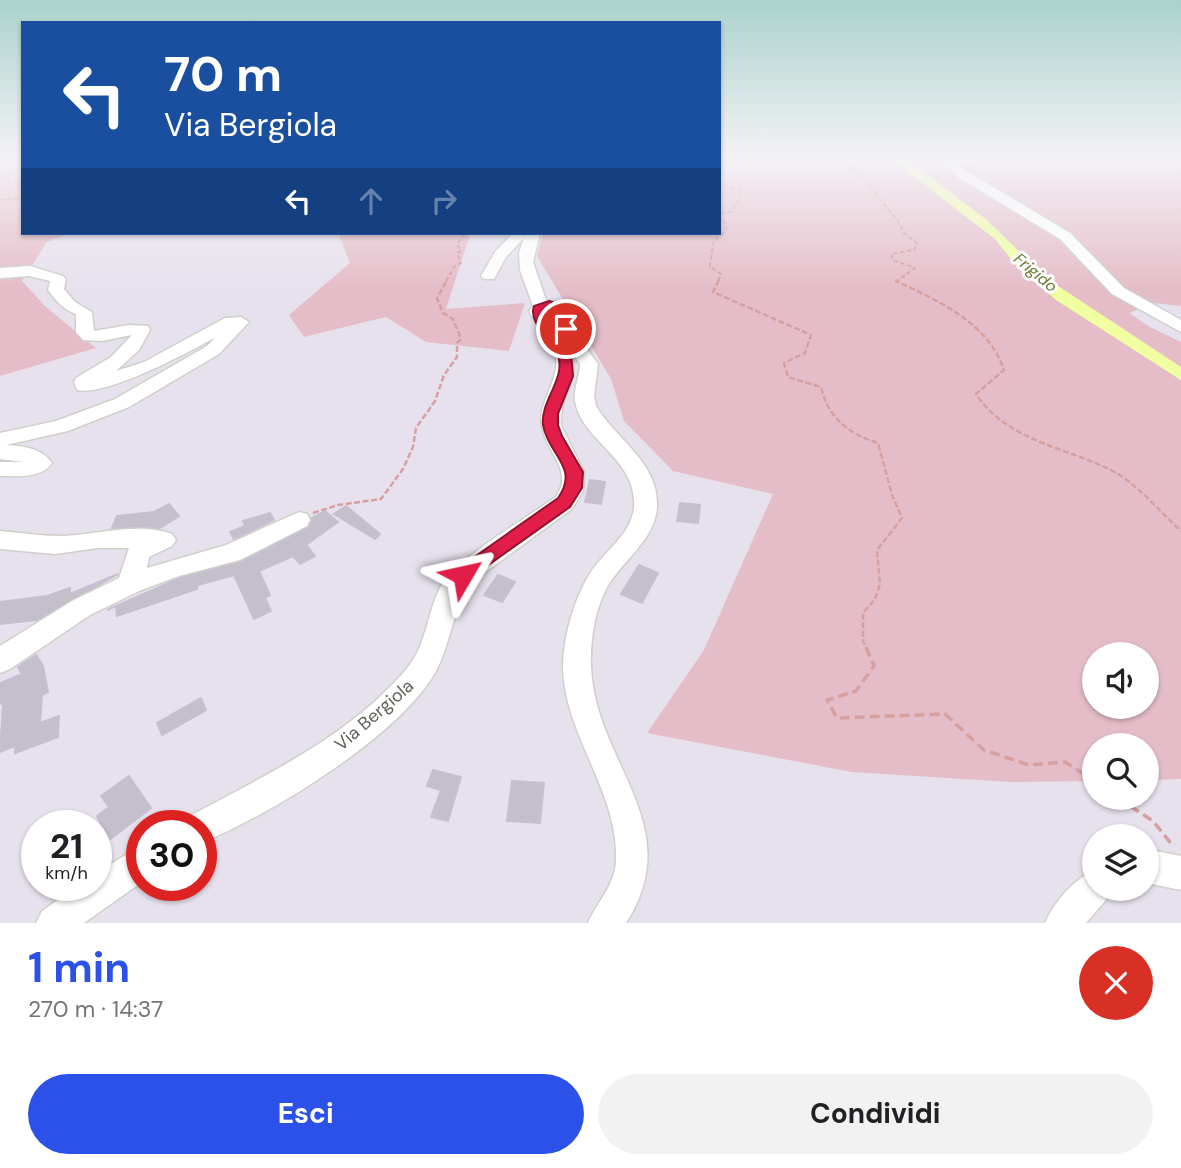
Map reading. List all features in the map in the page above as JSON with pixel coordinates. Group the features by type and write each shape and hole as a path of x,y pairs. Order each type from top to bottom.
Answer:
{"street":[{"path":"1010,203 1065,236 1118,291 1178,327"},
{"path":"489,276 500,255 519,235"},
{"name":"Via Bergiola","path":"217,818 316,765 390,705 426,663 435,644 452,589 463,575 522,534 571,495 575,472 554,436 550,414 566,376 564,353 537,311 541,307 524,261 525,248 532,235"},
{"path":"0,273 30,271 58,279 56,290 69,305 84,313 85,332 89,336 142,330 130,348 105,371 83,382 83,386 150,366 230,322 242,322 214,350 122,403 61,426 0,440"},
{"path":"541,307 555,306 563,313 566,329 590,364 584,394 586,406 625,453 642,479 645,492 643,521 598,582 588,603 577,670 581,708 629,821 635,852 626,894 606,923"},
{"path":"0,452 20,453 38,459 41,463 26,469 0,469"},
{"path":"0,661 81,608 130,584 175,567 232,553 299,520"},
{"path":"0,540 55,545 98,539 162,539 164,541 160,544 139,552 130,584"},
{"path":"1159,864 1178,860"},
{"path":"54,923 126,873"},
{"path":"1063,923 1082,901"}],"path":[{"path":"721,213 730,212 737,203"},
{"path":"883,203 904,233 917,243 914,250 891,254 893,260 915,268 896,281 933,299 982,333 1002,359 1004,370 976,394 979,402 1002,423 1111,470 1127,480 1181,531"},
{"path":"721,218 727,223 726,231 714,241 709,259 710,267 721,274 713,292 728,303 767,313 811,335 805,352 784,363 789,377 821,387 823,402 834,418 859,438 878,443 892,495 902,518 877,550 882,571 878,599 863,613 863,641 874,666 856,691 827,701 836,718 945,714 984,750 1030,765 1065,762 1082,773"},
{"path":"299,520 327,507 363,499 382,499 393,488 406,467 416,428 436,399 447,369 454,364 458,355 457,343 461,339 453,319 443,313 438,298 455,266 461,263 457,253 461,251 457,244 464,235"},
{"path":"1136,810 1153,821 1178,860"}],"shaded area":[{"path":"0,203 21,203 21,235 65,235 47,242 22,281 46,307 96,348 0,376"},
{"path":"721,203 1181,203 1181,306 1155,303 1129,313 1181,342 1181,367 1116,338 1181,380 1181,779 1159,780 1159,733 1082,733 1082,781 1010,782 852,772 647,733 704,650 773,494 673,471 624,421 611,379 537,256 542,235 721,235"},
{"path":"339,235 470,235 446,309 525,303 509,351 426,342 386,317 304,337 289,315 350,263"}],"water":[{"name":"Frigido","path":"948,203 965,203 987,220 1046,278 1181,367 1181,380 1056,300 1014,263 995,239"}],"building":[{"path":"590,480 605,482 601,504 585,502"},
{"path":"680,503 700,505 698,523 677,521"},
{"path":"169,504 179,516 160,528 112,528 117,516 154,512"},
{"path":"346,506 380,534 375,539 334,514"},
{"path":"325,511 338,522 306,545 315,556 300,564 293,556 259,571 270,595 265,598 271,611 254,619 234,575 198,585 197,589 117,616 116,606 180,578 241,562 308,528 312,518"},
{"path":"270,513 274,520 234,539 230,532 245,526 243,521"},
{"path":"639,565 658,573 642,603 621,594"},
{"path":"118,574 37,620 0,624 0,602 47,596 70,588 70,594"},
{"path":"498,575 515,582 502,602 484,595"},
{"path":"36,655 43,666 48,692 42,695 40,723 59,716 58,737 15,753 15,746 0,752 3,703 0,704 0,683 22,674 18,667"},
{"path":"201,698 206,710 162,735 157,723"},
{"path":"433,770 461,777 448,821 431,817 441,790 427,786"},
{"path":"129,776 151,808 126,810 126,827 112,838 112,810 105,810 109,807 101,796"},
{"path":"512,781 544,783 540,823 507,821"}],"route":[{"path":"463,575 564,503 574,488 575,472 554,436 550,414 566,376 564,353 539,317 538,308 545,305 559,307 566,329"}]}
